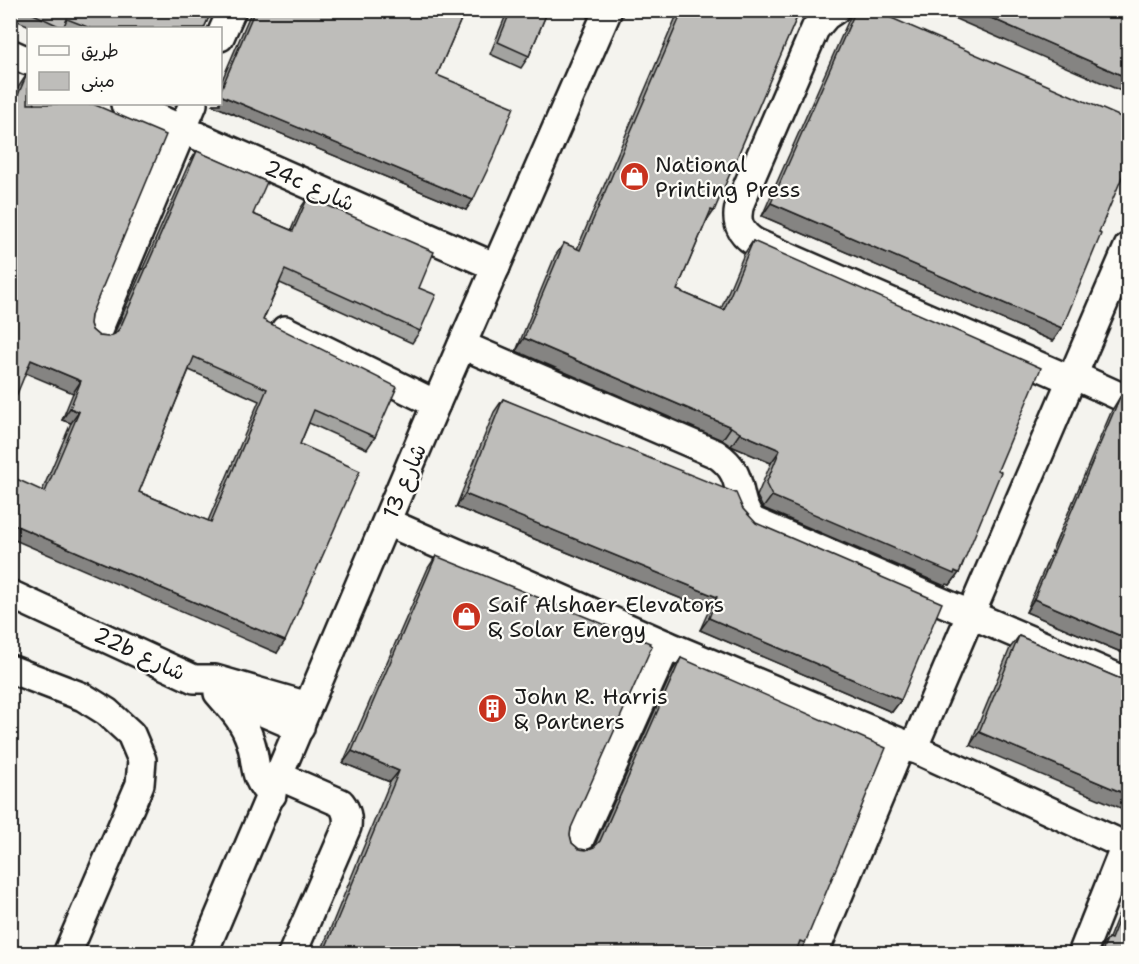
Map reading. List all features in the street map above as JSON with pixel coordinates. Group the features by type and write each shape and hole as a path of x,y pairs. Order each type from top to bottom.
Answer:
{"street":[{"path":"222,32 231,10"},
{"name":"شارع 13","path":"203,954 436,404 608,10"},
{"path":"835,10 826,16 811,39 736,213 738,226 745,237 1128,400"},
{"path":"10,53 27,61"},
{"name":"24c شارع","path":"127,105 496,267"},
{"path":"97,333 193,105"},
{"path":"814,954 907,746 970,614 1128,247"},
{"path":"285,330 436,404"},
{"path":"462,345 716,454 732,467 747,515 753,521 1128,682"},
{"path":"387,522 667,645 907,746 1127,847 1082,954"},
{"name":"22b شارع","path":"10,594 194,679 215,679 304,717"},
{"path":"577,846 667,645"},
{"path":"10,669 83,697 107,712 131,734 142,760 140,784 67,954"},
{"path":"194,679 218,693 304,717"},
{"path":"218,693 238,716 247,731 253,747 258,778 341,803 346,810 348,818 346,827 292,954"}],"building":[{"path":"25,10 212,10 204,27 87,27 67,19 63,27"},
{"path":"255,10 465,10 437,75 514,107 473,200 222,96 222,87"},
{"path":"511,10 548,10 529,56 498,42"},
{"path":"683,10 800,10 714,211 711,210 677,290 724,310 753,241 1041,368 998,470 1001,472 959,573 955,571 954,574 772,496 766,484 780,450 524,338 564,243 580,250"},
{"path":"856,10 873,10 1128,120 1128,163 1062,328 771,203"},
{"path":"973,10 1128,10 1128,78"},
{"path":"27,74 27,105 95,105 166,135 91,315 92,330 99,336 108,337 120,328 197,151 267,182 253,214 293,231 308,197 434,252 419,288 436,295 420,331 285,270 263,320 397,387 375,437 314,410 300,444 360,471 285,641 10,523 10,476 45,492 79,412 70,408 81,381 31,360 10,411 10,100 15,102","holes":["194,357 267,389 211,522 139,492"]},
{"path":"1120,397 1128,401 1128,639 1034,599"},
{"path":"503,399 736,493 743,509 756,523 942,603 901,700 709,618 717,597 465,494"},
{"path":"436,556 650,643 652,646 571,828 572,843 579,849 586,850 594,847 600,841 681,658 886,748 805,943 800,941 795,954 323,954 399,771 352,751"},
{"path":"1019,636 1128,682 1128,795 979,732"},
{"path":"1128,897 1128,954 1101,954 1108,938 1111,939"}],"place":[{"name":"National Printing Press","path":"634,177"},
{"name":"Saif Alshaer Elevators & Solar Energy","path":"467,617"},
{"name":"John R. Harris & Partners","path":"493,709"}]}
